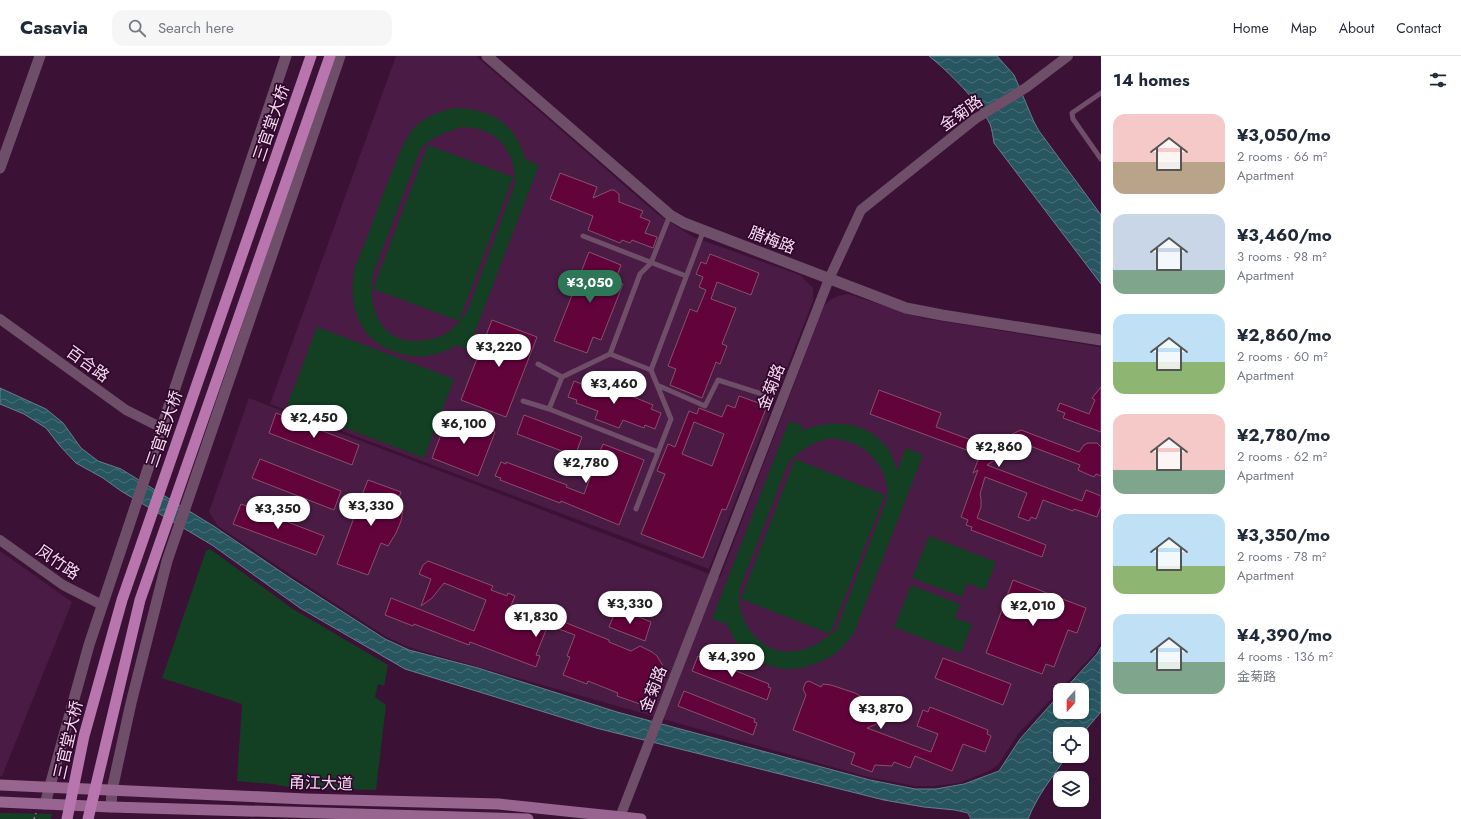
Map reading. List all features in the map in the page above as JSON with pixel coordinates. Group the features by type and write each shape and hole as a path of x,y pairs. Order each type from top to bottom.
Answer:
{"main road":[{"name":"三官堂大桥","path":"67,819 84,736 122,600 311,56"},
{"name":"三官堂大桥","path":"88,819 140,600 330,56"},
{"name":"甬江大道","path":"0,785 314,799 499,804 641,819"},
{"name":"甬江大道","path":"0,802 111,807 528,819"}],"street":[{"path":"0,168 40,56"},
{"path":"45,804 89,645 286,56"},
{"path":"111,807 112,790 132,696 167,561 340,56"},
{"name":"腊梅路","path":"487,56 670,215 703,232 906,308 925,313 1101,340"},
{"name":"金菊路","path":"620,817 829,279 861,210 975,119 1027,87 1068,56"},
{"name":"百合路","path":"0,319 126,410 162,428"},
{"name":"凤竹路","path":"0,540 63,585 102,605"}],"lane":[{"path":"1101,93 1072,113 1073,119 1101,159"},
{"path":"549,409 562,377 610,354 640,274 651,262 670,215"},
{"path":"636,509 671,419 651,370 703,232"},
{"path":"583,236 686,276"},
{"path":"610,354 651,370"},
{"path":"538,364 562,377"},
{"path":"657,385 705,406 718,380 765,395"},
{"path":"523,401 549,409 658,452"}],"shaded area":[{"path":"396,56 476,56 656,213 693,237 800,275 813,288 813,301 709,569 270,404"},
{"path":"848,294 922,318 1101,347 1101,641 1094,654 1066,683 1053,683 1053,697 1018,734 998,765 989,771 959,783 935,786 915,786 868,777 408,647 385,636 218,526 209,512 249,398 720,578 824,306 830,300 838,296"},
{"path":"0,551 72,602 2,776 0,776"}],"green space":[{"path":"454,108 479,111 499,120 508,127 515,136 521,146 525,159 539,165 468,350 457,345 441,353 432,355 408,355 390,350 379,344 370,337 363,328 358,318 353,296 354,272 377,209 402,147 408,136 424,119","holes":["463,127 475,128 495,137 508,151 512,161 515,184 466,313 455,327 442,336 418,341 404,340 393,335 384,328 378,319 372,296 374,271 421,148 440,135"]},
{"path":"428,145 513,177 459,321 373,289"},
{"path":"317,327 454,379 424,458 287,406"},
{"path":"789,421 803,426 801,431 811,427 833,424 855,426 865,430 875,435 886,446 892,456 897,471 906,448 923,455 854,633 837,652 820,662 808,666 791,669 775,667 757,660 748,654 729,630 726,621 725,624 712,619","holes":["833,438 857,445 870,454 884,475 887,499 836,630 826,638 805,649 783,651 772,648 762,642 748,628 741,612 739,600 740,588 788,463 803,450 820,441"]},
{"path":"795,459 885,495 830,634 741,599"},
{"path":"929,536 996,562 985,590 967,583 962,597 912,578"},
{"path":"210,549 293,609 388,665 384,686 378,684 375,697 386,705 376,790 295,788 272,784 237,781 242,704 162,678 206,551"},
{"path":"911,585 960,604 955,618 972,624 961,653 894,627"},
{"path":"0,813 52,814 51,819 0,819"}],"water":[{"path":"929,56 997,56 1014,75 1039,131 1101,215 1101,284 994,143 990,124 985,115 954,78"},
{"path":"0,388 46,409 63,423 81,448 98,461 121,469 215,527 290,578 385,639 409,650 478,668 617,712 870,780 915,789 936,789 964,784 999,771 1020,739 1053,702 1053,719 1089,719 1089,683 1070,683 1097,654 1101,647 1101,712 1088,727 1053,727 1053,763 1062,763 1057,771 1053,771 1053,776 1041,794 1028,819 971,819 968,813 884,800 596,728 405,669 300,608 212,545 76,463 46,428 24,414 0,404"}],"building":[{"path":"560,173 597,187 593,198 614,190 619,194 619,202 643,211 640,217 650,221 645,233 657,237 653,248 632,240 630,243 622,240 620,243 588,230 593,216 550,199"},
{"path":"589,252 621,265 615,281 623,284 601,340 593,337 587,353 554,341"},
{"path":"710,254 759,273 751,295 717,282 711,299 736,308 722,344 727,346 720,364 716,362 702,398 670,385 676,369 668,366 690,309 697,312 706,290 699,287 703,277 696,274 701,262 706,264"},
{"path":"492,320 537,337 506,417 461,400"},
{"path":"586,379 610,388 611,385 630,392 629,395 653,405 651,409 661,413 655,429 645,425 644,428 623,420 619,428 595,419 598,411 576,403 577,400 568,397 574,381 584,385"},
{"path":"1101,387 1101,432 1063,418 1065,413 1057,410 1060,403 1089,414 1095,400 1092,398"},
{"path":"879,390 941,413 936,427 979,443 988,436 992,435 1002,439 1021,430 1079,452 1084,445 1088,443 1097,443 1101,447 1101,476 1096,474 1094,477 1078,470 1080,465 1017,441 1004,447 999,457 987,465 1082,501 1086,490 1101,496 1101,506 1097,517 1074,509 1073,511 1043,500 1036,519 1031,517 1029,521 1018,517 1027,493 985,477 980,494 981,507 977,518 1046,545 1042,557 971,530 972,527 966,525 968,520 961,517 978,470 973,473 980,455 870,414"},
{"path":"739,396 767,406 726,510 722,509 703,558 641,534 665,474 657,471 668,444 675,447 689,411 697,414 699,408 722,417 727,405 735,408","holes":["694,422 724,434 712,466 682,454"]},
{"path":"276,413 359,445 352,465 269,433"},
{"path":"449,414 495,432 478,476 432,458"},
{"path":"524,415 582,437 575,456 517,434"},
{"path":"603,444 644,460 619,525 561,501 560,503 500,480 501,478 495,476 501,462 506,464 506,462 567,485 566,487 584,494"},
{"path":"260,459 341,491 334,510 252,478"},
{"path":"368,480 401,492 397,503 404,505 401,521 396,533 388,546 381,543 368,575 337,564 356,512 353,511"},
{"path":"241,504 324,536 316,555 233,524"},
{"path":"428,561 493,586 491,590 507,596 508,593 515,596 510,608 547,622 549,616 609,640 609,642 631,651 640,646 652,652 657,656 663,666 664,677 662,684 651,693 646,706 617,696 618,693 588,681 587,684 563,675 570,657 567,656 575,635 548,625 536,655 540,656 536,667 470,642 469,645 414,624 413,626 385,615 391,598 474,631 486,600 444,583 432,598 421,606 431,579 419,574 423,565"},
{"path":"1013,580 1086,608 1077,633 1068,630 1054,667 1046,664 1042,674 986,653"},
{"path":"617,608 651,622 645,641 609,627"},
{"path":"698,656 769,684 768,687 771,688 767,700 692,671"},
{"path":"943,658 1011,684 1003,705 935,678"},
{"path":"809,681 821,687 823,684 831,685 855,693 875,704 873,709 886,710 888,713 886,720 867,728 931,752 938,734 917,726 923,710 928,712 930,707 988,730 987,734 991,736 985,752 963,744 952,771 915,756 910,768 894,762 892,766 875,765 872,772 851,764 855,753 793,730 806,695 803,689 806,682"},
{"path":"684,691 755,719 754,722 757,723 753,735 678,706"}]}
